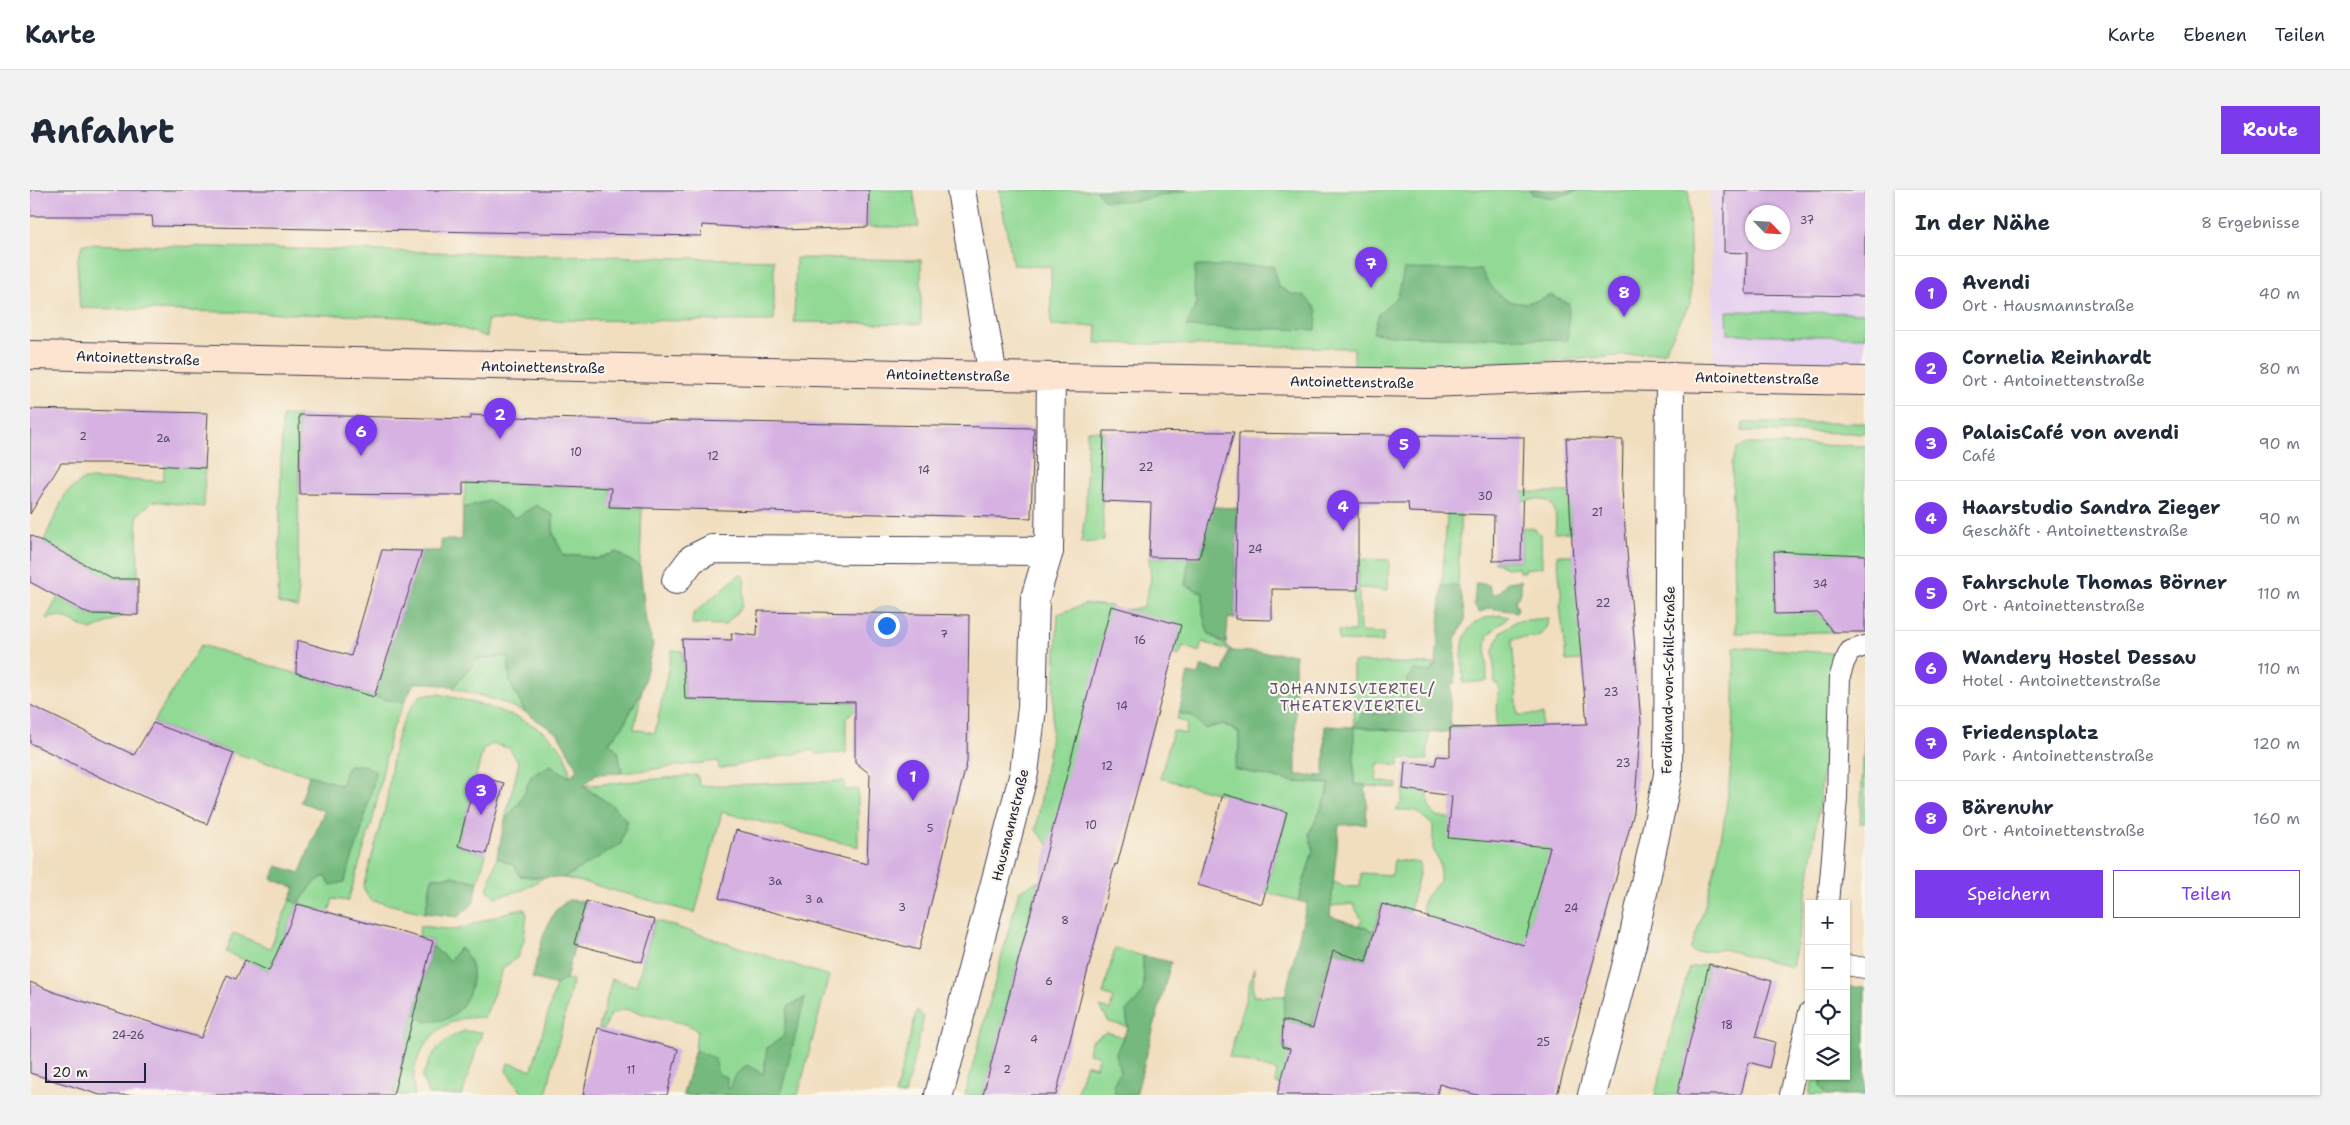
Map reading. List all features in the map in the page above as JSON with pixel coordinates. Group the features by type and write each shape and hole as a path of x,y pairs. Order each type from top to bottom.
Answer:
{"main road":[{"name":"Antoinettenstraße","path":"30,355 993,376 1428,383 1549,377 1670,376 1865,381"}],"street":[{"path":"961,190 993,376"},
{"name":"Ferdinand-von-Schill-Straße","path":"1592,1095 1632,944 1668,775 1670,376"},
{"name":"Hausmannstraße","path":"939,1095 1024,773 1032,708 1034,598 1049,551 1051,377"},
{"path":"676,580 692,559 712,548 1049,551"}],"lane":[{"path":"1828,900 1837,798 1840,676 1844,663 1858,648"},
{"path":"1850,966 1865,968"},
{"path":"1790,1095 1805,1029"}],"shaded area":[{"path":"1709,190 1865,190 1865,376 1714,369"}],"green space":[{"path":"869,190 913,190 919,227 868,227"},
{"path":"999,190 1689,190 1691,301 1664,352 1557,361 1354,367 1354,348 1096,343 1097,326 1051,326 1051,267 1013,265"},
{"path":"1096,190 1189,190 1134,201 1105,201"},
{"path":"1530,190 1580,190 1554,198 1532,194"},
{"path":"83,244 774,260 774,321 487,320 487,337 443,322 405,317 80,308 77,261"},
{"path":"796,258 921,260 921,324 794,322"},
{"path":"1195,266 1273,266 1278,286 1291,294 1305,296 1317,310 1316,330 1186,327 1197,303 1194,290"},
{"path":"1404,269 1481,270 1494,290 1509,301 1518,303 1538,300 1551,295 1569,304 1568,340 1403,336 1373,333 1379,313 1398,296"},
{"path":"1727,311 1865,313 1865,337 1728,334"},
{"path":"299,415 298,608 278,603 282,416"},
{"path":"1743,423 1865,423 1865,433 1742,431"},
{"path":"1087,430 1104,431 1102,501 1104,541 1081,543 1086,509"},
{"path":"1749,444 1865,446 1865,555 1774,552 1775,613 1818,613 1833,632 1736,633 1732,463 1737,448"},
{"path":"165,465 205,468 204,507 153,501 137,515 138,579 112,579 43,542 66,493 84,479 163,481"},
{"path":"466,482 611,488 610,507 642,508 640,567 617,552 596,559 578,555 564,556 553,534 553,515 515,518 489,501 463,508"},
{"path":"1522,492 1570,492 1571,532 1555,533 1555,515 1551,504 1540,500 1522,501"},
{"path":"489,501 515,518 536,505 553,515 553,534 564,556 578,555 596,559 617,552 640,567 646,622 653,645 642,690 623,726 609,742 618,751 622,773 596,774 583,786 614,807 627,821 621,844 564,878 520,876 515,866 497,857 505,820 520,802 532,775 551,765 569,777 578,769 558,734 525,712 510,682 508,656 477,659 453,688 432,683 414,683 404,703 374,697 422,551 441,551 441,540 462,540 463,508"},
{"path":"1448,503 1461,504 1458,586 1442,586"},
{"path":"1188,506 1237,508 1235,619 1228,618 1226,644 1208,633 1203,614 1203,593 1185,585 1189,558"},
{"path":"1522,527 1532,528 1541,535 1542,567 1524,569 1524,572 1519,572 1518,567 1506,568 1493,561 1521,560"},
{"path":"1557,555 1573,555 1582,660 1566,661"},
{"path":"1149,557 1189,558 1185,585 1203,593 1203,614 1208,633 1233,651 1202,642 1199,652 1183,646 1179,656 1173,654 1123,610 1143,608 1151,580"},
{"path":"1359,559 1389,560 1388,590 1358,588"},
{"path":"740,574 745,578 742,607 725,625 692,624 693,614"},
{"path":"1521,580 1521,593 1515,601 1518,609 1516,612 1489,608 1479,613 1474,604 1476,583 1489,585 1492,595 1498,593 1507,582"},
{"path":"1442,586 1458,586 1465,620 1455,639 1455,683 1451,683 1450,725 1470,727 1470,730 1429,733 1354,727 1354,784 1365,785 1367,803 1366,824 1339,825 1330,916 1374,931 1371,942 1476,993 1333,951 1312,1028 1283,1020 1285,996 1307,903 1298,901 1313,851 1309,834 1320,812 1330,784 1294,782 1234,769 1239,749 1239,732 1223,724 1205,729 1192,716 1179,713 1188,673 1198,675 1202,666 1223,672 1229,651 1295,654 1296,775 1324,776 1325,726 1353,727 1363,712 1384,715 1399,710 1402,690 1413,670 1430,672 1436,664"},
{"path":"1353,590 1359,590 1360,632 1384,633 1383,642 1339,641 1338,631 1355,632"},
{"path":"58,597 89,614 124,615 91,630 60,616 46,619"},
{"path":"1086,604 1112,606 1049,846 1036,830 1052,730 1058,614"},
{"path":"1501,615 1508,617 1488,635 1486,646 1487,681 1463,683 1463,648 1469,629 1486,618"},
{"path":"1549,618 1545,631 1536,637 1512,639 1518,715 1543,714 1542,726 1496,727 1499,684 1495,684 1493,650 1502,631 1516,621"},
{"path":"201,645 374,697 404,703 391,732 373,819 348,901 333,899 329,912 298,904 269,971 226,952 233,933 270,948 290,900 298,903 315,882 326,875 341,785 234,753 153,723"},
{"path":"1734,647 1834,653 1823,771 1813,850 1792,967 1723,949 1695,953 1690,950 1703,913 1721,838 1731,763"},
{"path":"672,650 682,651 685,699 852,702 858,707 846,718 846,753 816,754 813,750 719,769 718,761 622,773 618,751 609,743 623,726 642,690 634,729 655,733"},
{"path":"508,656 510,682 525,712 496,700 453,688 477,659"},
{"path":"1353,662 1436,664 1430,672 1402,690 1399,710 1384,715 1363,712 1354,727 1429,733 1427,760 1400,758 1399,766 1378,763 1376,781 1397,784 1397,788 1354,785"},
{"path":"440,694 499,710 540,730 556,743 566,758 569,777 532,775 520,802 505,820 519,763 509,748 493,744 483,749 458,846 486,854 478,882 453,876 432,878 425,913 370,900 363,887 385,809 394,749 403,722 421,695"},
{"path":"1179,713 1192,716 1205,729 1223,724 1239,733 1239,749 1234,769 1294,782 1330,784 1320,812 1309,833 1313,851 1298,901 1265,892 1287,812 1160,778 1173,731 1185,734 1188,723 1177,719"},
{"path":"1865,721 1865,823 1860,823"},
{"path":"348,765 364,765 376,772 360,836 344,882 331,885 325,876 315,882 298,904 290,900 295,888 272,879 277,866 300,873 324,811 301,802 309,775 341,785"},
{"path":"697,775 700,786 844,781 845,790 858,789 858,847 722,812 695,913 564,878 590,861 614,807 583,786"},
{"path":"1403,789 1428,792 1429,807 1436,816 1553,838 1520,962 1426,917 1422,905 1427,895 1440,881 1440,865 1433,848 1433,825 1415,810 1396,810 1402,801"},
{"path":"497,857 515,866 520,876 543,878 523,890 495,897 487,890"},
{"path":"1394,860 1420,863 1410,912 1382,904 1374,931 1358,925 1362,920 1353,904 1331,906 1333,881 1342,886 1360,887 1361,873 1392,875"},
{"path":"453,876 478,882 473,904 458,917 425,913 432,878"},
{"path":"1039,881 983,1095 965,1095 1019,891"},
{"path":"568,900 586,901 566,979 556,985 532,978 544,933 555,911"},
{"path":"524,909 527,914 524,940 518,957 503,968 485,1017 457,1020 437,1032 429,1040 417,1060 414,1071 415,1095 393,1095 414,1014 449,961 432,946 433,941 419,937 420,926 456,930 511,911"},
{"path":"655,920 829,976 798,1095 683,1095 695,1050 697,1031 689,1025 624,1009 611,1014 603,1030 599,1028 612,979 636,986"},
{"path":"432,946 449,961 460,948 467,955 471,963 472,982 465,1001 452,1016 443,1020 426,1022 414,1014"},
{"path":"1115,948 1143,956 1143,992 1126,1011 1128,1027 1109,1022 1100,1007 1110,1010 1113,998 1103,994"},
{"path":"1143,956 1171,962 1136,1095 1116,1095 1113,1085 1120,1072 1116,1053 1128,1027 1126,1011 1143,992"},
{"path":"1709,964 1677,1095 1655,1095 1689,968"},
{"path":"1254,968 1253,996 1285,996 1282,1047 1327,1059 1280,1084 1275,1083 1277,1071 1229,1057"},
{"path":"566,979 573,980 546,1095 524,1095 506,1071 508,1063 532,1070 556,985"},
{"path":"1850,987 1865,987 1865,1095 1828,1095 1820,1087 1821,1080 1850,1080"},
{"path":"805,998 780,1095 683,1095 695,1050 714,1058 718,1074 727,1077 727,1088 731,1088 734,1076 747,1065 763,1074 767,1048 783,1037 788,1006"},
{"path":"917,1010 924,1018 905,1095 895,1095"},
{"path":"464,1031 482,1032 462,1095 429,1095 422,1077 433,1054 448,1039"},
{"path":"1107,1032 1123,1037 1116,1053 1120,1072 1113,1085 1116,1095 1076,1095 1086,1064 1096,1067 1098,1055 1088,1053 1091,1041"},
{"path":"1813,1080 1821,1080 1820,1087 1828,1095 1809,1095"}],"building":[{"path":"30,190 869,190 868,227 784,230 702,225 701,236 153,226 152,216 30,216"},
{"path":"1724,190 1865,190 1865,296 1746,294 1747,253 1724,252"},
{"path":"30,409 208,413 205,468 120,463 61,463 30,514"},
{"path":"299,415 471,419 471,415 1034,428 1031,518 609,507 611,488 463,482 463,495 300,494"},
{"path":"1104,431 1234,432 1199,558 1149,557 1151,503 1102,501"},
{"path":"1239,433 1524,437 1521,560 1493,561 1494,515 1409,512 1408,503 1358,503 1358,590 1272,589 1272,620 1235,619"},
{"path":"1566,438 1623,440 1622,490 1641,723 1634,812 1557,1095 1477,1095 1439,1084 1437,1095 1277,1095 1290,1049 1282,1047 1283,1020 1313,1028 1333,951 1366,961 1382,904 1524,945 1550,847 1448,838 1452,796 1403,789 1405,762 1435,765 1437,756 1450,757 1450,728 1587,724 1574,577"},
{"path":"30,535 112,579 138,579 138,615 89,614 30,582"},
{"path":"382,550 422,551 374,697 296,673 297,640 351,656"},
{"path":"1774,551 1865,555 1865,632 1833,632 1818,613 1775,614"},
{"path":"1111,606 1181,625 1117,865 1115,864 1056,1095 983,1095"},
{"path":"758,611 969,615 967,762 919,950 719,898 736,830 867,864 870,774 855,762 855,702 685,699 682,639 732,640 731,633 757,636"},
{"path":"30,705 134,755 153,723 234,753 207,824 119,786 30,743"},
{"path":"476,776 504,783 486,854 458,846"},
{"path":"1223,794 1287,812 1262,904 1198,885"},
{"path":"586,901 655,920 642,962 574,944"},
{"path":"298,904 433,941 393,1095 100,1095 30,1073 30,982 56,993 201,1038 227,975 236,979 245,960 269,971"},
{"path":"1709,964 1772,981 1756,1037 1775,1042 1769,1068 1749,1062 1741,1095 1677,1095"},
{"path":"598,1028 678,1049 667,1095 583,1095"}],"place":[{"name":"Friedensplatz","path":"1371,288"},
{"name":"Bärenuhr","path":"1624,317"},
{"name":"Cornelia Reinhardt","path":"500,439"},
{"name":"Wandery Hostel Dessau","path":"361,456"},
{"name":"Fahrschule Thomas Börner","path":"1404,469"},
{"name":"Haarstudio Sandra Zieger","path":"1343,531"},
{"name":"Avendi","path":"913,801"},
{"name":"PalaisCafé von avendi","path":"481,815"}],"district":[{"name":"JOHANNISVIERTEL/ THEATERVIERTEL","path":"1352,698"}]}
